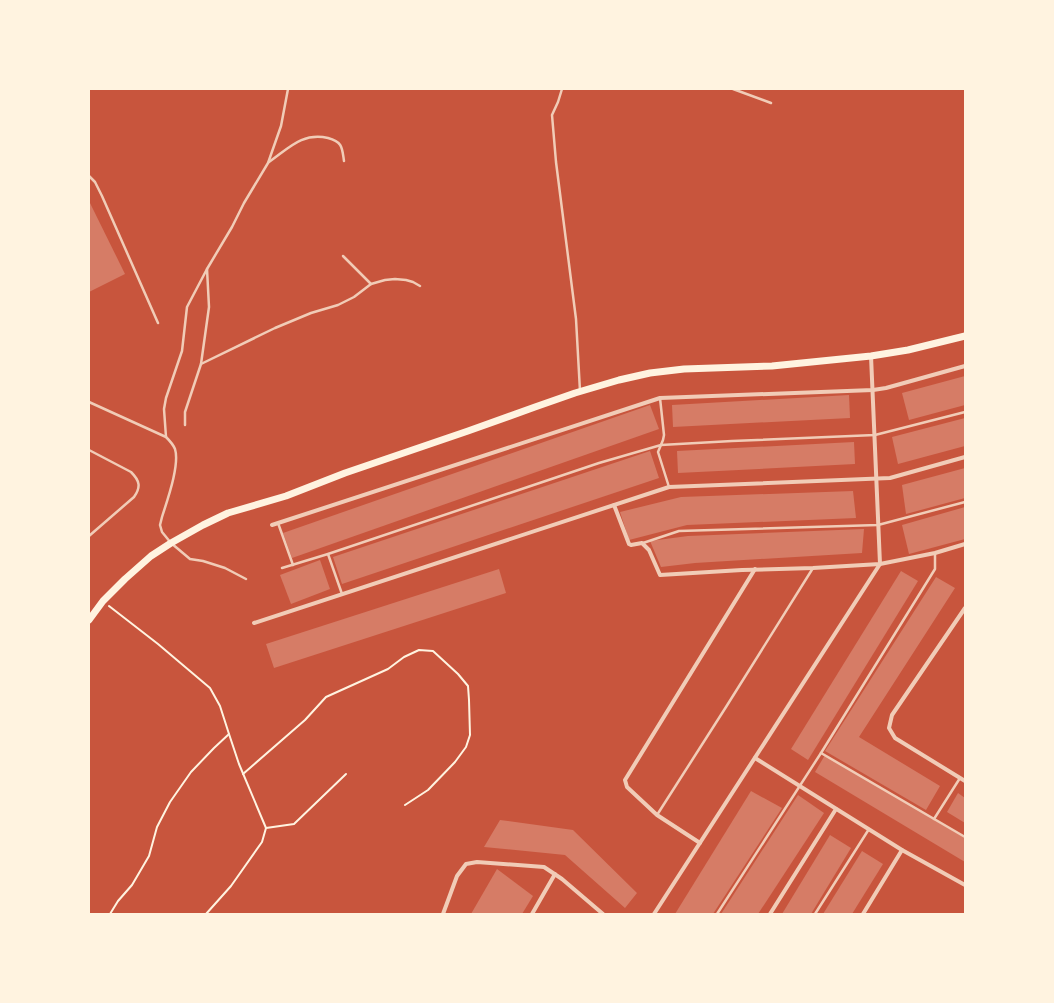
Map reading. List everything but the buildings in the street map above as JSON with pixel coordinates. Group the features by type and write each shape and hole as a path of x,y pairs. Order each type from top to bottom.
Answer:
{"main road":[{"path":"89,620 103,601 151,556 171,542 228,513 286,496 345,473 580,392 619,380 650,373 684,369 772,366 871,356 908,350 965,336"}],"street":[{"path":"654,914 880,564 871,356"},
{"path":"272,525 660,398 873,390 886,388 965,366"},
{"path":"254,623 669,487 890,478 965,457"},
{"path":"614,505 629,544 642,543 649,550 660,576 880,564 935,553 965,544"},
{"path":"700,843 657,814 627,787 625,780 755,570"},
{"path":"965,608 892,715 889,728 896,738 965,781"},
{"path":"755,758 902,850 965,885"},
{"path":"770,914 836,809"},
{"path":"863,914 902,850"},
{"path":"443,914 457,876 466,864 477,862 544,867 555,874 603,914"},
{"path":"532,914 555,874"}],"lane":[{"path":"166,437 164,410 166,398 182,351 187,308 207,268 268,163 281,126 288,89"},
{"path":"562,89 552,115 556,162 576,319 580,392"},
{"path":"733,89 771,103"},
{"path":"268,163 294,144 306,138 319,137 331,139 339,143 343,149 344,161"},
{"path":"89,176 95,182 102,196 158,322"},
{"path":"343,256 371,284"},
{"path":"184,425 185,412 201,364 209,306 207,268"},
{"path":"201,364 282,325 311,313 338,306 354,298 371,284 395,279 406,280 420,286"},
{"path":"660,398 664,434 658,452 669,487"},
{"path":"89,402 166,437 173,443 177,459 160,525 162,532 190,559 203,561 225,568 246,579"},
{"path":"282,568 661,445 875,435 965,412"},
{"path":"89,450 131,472 136,476 139,482 138,491 134,497 89,536"},
{"path":"642,543 679,531 878,525 965,502"},
{"path":"278,523 293,565"},
{"path":"717,914 821,753 935,570 935,553"},
{"path":"328,554 342,594"},
{"path":"657,814 726,708 813,568"},
{"path":"821,753 965,837"},
{"path":"934,819 960,777"},
{"path":"815,914 869,829"}],"path":[{"path":"103,601 158,644 210,688 220,706 243,774 266,828 262,842 231,886 206,914"},
{"path":"243,774 305,720 326,697 388,669 404,657 419,650 433,651 458,674 468,686 470,735 466,747 455,762 428,790 405,805"},
{"path":"110,914 118,901 132,885 149,856 157,827 170,802 191,772 229,734"},
{"path":"266,828 294,824 346,774"}]}
